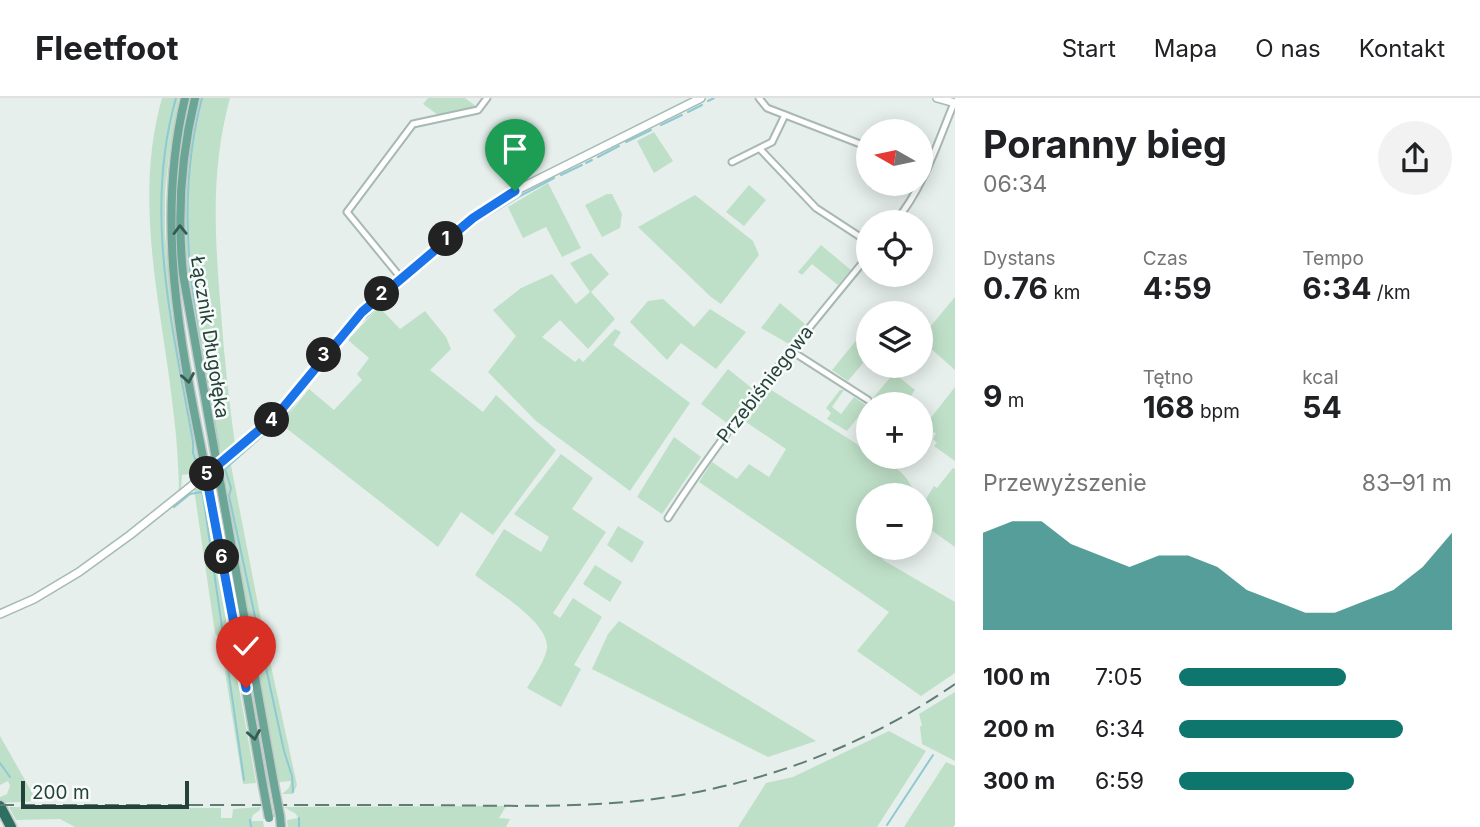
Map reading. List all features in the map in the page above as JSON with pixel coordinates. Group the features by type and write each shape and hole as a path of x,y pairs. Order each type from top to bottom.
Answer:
{"highway":[{"path":"0,806 11,827"}],"main road":[{"name":"Łącznik Długołęka","path":"185,98 173,168 170,238 181,334 270,822"},
{"name":"Łącznik Długołęka","path":"195,98 183,170 180,214 187,309 281,827"}],"street":[{"path":"401,278 347,212 413,124 478,110 487,98"},
{"path":"0,614 34,599 79,572 206,475 277,415 362,312 473,218 506,197 701,98"},
{"path":"759,98 767,108 856,143"},
{"path":"933,149 955,103 937,98"},
{"path":"732,162 760,149 777,136 785,116"},
{"path":"760,149 816,208 856,234"},
{"name":"Przebiśniegowa","path":"668,517 710,454 790,350 856,270"},
{"path":"790,350 856,392"}],"green space":[{"path":"162,98 179,98 165,192 165,234 172,311 200,472 199,475 182,475 181,489 178,492 175,426 157,297 150,218 153,138"},
{"path":"200,98 230,98 219,152 216,204 222,329 235,445 226,455 220,455 217,450 193,324 187,273 184,229 186,191"},
{"path":"428,98 465,98 477,107 438,115 423,104"},
{"path":"654,132 673,161 654,173 637,141"},
{"path":"548,183 581,248 562,257 546,227 523,238 508,207"},
{"path":"749,185 766,200 744,226 726,212"},
{"path":"612,194 622,214 620,228 602,237 585,205"},
{"path":"695,195 753,241 759,255 721,304 638,227"},
{"path":"821,245 851,270 838,285 812,264 802,275 798,272"},
{"path":"591,253 609,274 591,292 615,319 588,349 560,320 542,337 575,362 579,358 583,362 615,329 621,332 613,345 690,403 630,491 536,421 488,372 516,336 493,310 521,288 552,274 576,304 590,292 570,263"},
{"path":"955,297 955,370 933,351 933,323"},
{"path":"663,299 694,327 710,309 746,332 716,369 681,343 667,360 630,322 648,301"},
{"path":"780,303 805,324 789,344 761,328"},
{"path":"379,307 400,329 425,311 446,337 451,349 430,370 483,412 496,395 556,450 493,535 461,512 438,547 281,424 309,389 334,410 362,380 357,374 369,358 348,340"},
{"path":"856,341 856,371 848,381 832,370"},
{"path":"728,369 753,389 727,423 701,404"},
{"path":"890,378 900,378 915,390 914,392 878,392"},
{"path":"765,386 856,443 856,469 897,469 903,475 909,483 856,483 856,560 883,560 955,602 955,673 921,696 857,651 889,612 699,482 712,462 737,479 749,464 769,477 786,449 740,418"},
{"path":"955,387 955,461 934,446 937,443 933,439 936,433 933,432 933,415"},
{"path":"840,390 844,390 832,407 841,414 854,397 856,420 847,431 827,419 831,413 826,408"},
{"path":"674,437 701,457 662,514 637,497"},
{"path":"561,454 593,478 572,509 606,532 553,613 560,618 573,598 602,617 574,665 581,669 561,707 527,688 542,663 547,648 539,628 519,607 475,575 504,529 541,552 549,537 514,514"},
{"path":"230,460 297,785 293,794 282,794 289,788 291,781 279,782 277,774 222,470"},
{"path":"953,468 955,469 955,547 933,531 933,488 937,488"},
{"path":"203,488 256,783 243,784 220,640 215,633 194,489"},
{"path":"213,489 215,490 269,785 267,785"},
{"path":"618,526 644,542 632,563 607,545"},
{"path":"595,565 622,582 610,602 583,584"},
{"path":"619,621 816,741 768,757 592,669 608,634"},
{"path":"955,692 955,761 922,744 919,714"},
{"path":"889,731 926,751 877,827 738,827 766,783 793,777"},
{"path":"0,736 37,801 0,803 0,797 7,794 10,786 8,781 0,785"},
{"path":"946,762 955,766 955,825 904,827"},
{"path":"506,806 499,818 510,819 506,827 288,827 287,820 298,818 284,807"},
{"path":"9,807 221,808 221,818 232,818 233,809 260,807 251,821 263,821 264,827 75,827 60,819 16,820"}],"waterway":[{"path":"176,98 166,141 162,227 170,313 193,453 199,470"},
{"path":"202,98 188,187 188,231 196,317 219,448"},
{"path":"708,101 714,98"},
{"path":"688,112 702,105"},
{"path":"661,125 682,115"},
{"path":"626,142 651,130"},
{"path":"598,157 619,146"},
{"path":"586,163 592,160"},
{"path":"561,175 582,165"},
{"path":"468,228 554,178"},
{"path":"407,280 463,231"},
{"path":"356,327 403,283"},
{"path":"342,342 350,333"},
{"path":"331,355 337,349"},
{"path":"309,383 323,366"},
{"path":"293,792 292,776 284,751 225,469 287,414 306,388"},
{"path":"174,507 190,494 201,492 203,495 244,780"},
{"path":"887,825 933,755"},
{"path":"0,763 10,777"},
{"path":"299,818 299,827"},
{"path":"250,820 251,827"}],"railway":[{"path":"0,805 545,806 646,800 728,785 808,761 884,727 955,684"}],"route":[{"path":"246,688 206,475 277,415 362,312 447,238 515,191"}]}
